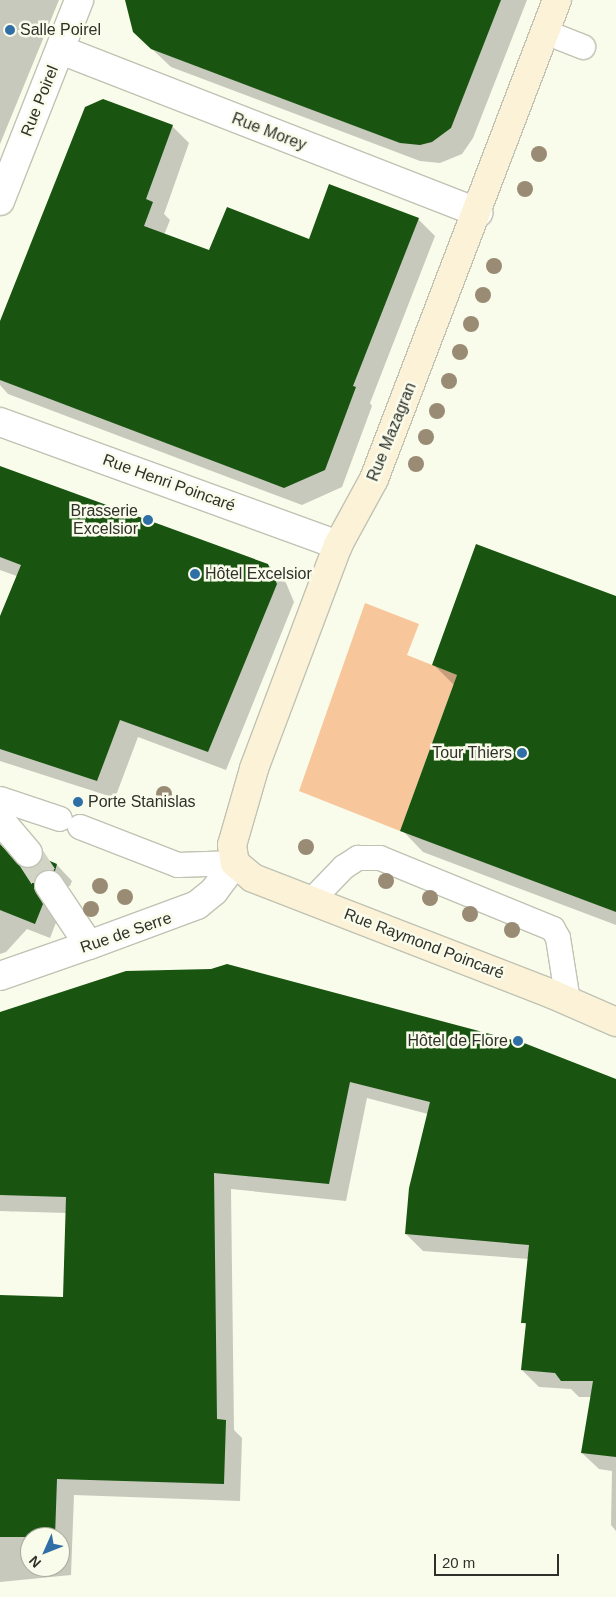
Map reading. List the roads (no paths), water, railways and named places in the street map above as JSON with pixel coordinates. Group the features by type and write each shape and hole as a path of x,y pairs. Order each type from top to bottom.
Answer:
{"main road":[{"name":"Rue Mazagran","path":"235,864 232,845 244,796 338,545 374,479 478,213 557,0"},
{"name":"Rue Raymond Poincaré","path":"235,864 253,878 568,1001 616,1022"}],"street":[{"name":"Rue Poirel","path":"0,201 80,0"},
{"name":"Rue Morey","path":"61,50 478,213"},
{"name":"Rue Henri Poincaré","path":"0,422 338,545"},
{"path":"0,820 28,853"},
{"name":"Rue de Serre","path":"0,976 178,915 198,906 214,891 235,864"},
{"path":"50,885 89,945"}],"lane":[{"path":"545,32 583,47"},
{"path":"0,799 70,823 178,865 235,864"},
{"path":"312,900 344,867 358,858 380,858 553,929 558,938 568,1001"}],"tunnel":[{"path":"28,853 49,885"}],"place":[{"name":"Salle Poirel","path":"10,30"},
{"name":"Brasserie Excelsior","path":"148,520"},
{"name":"Hôtel Excelsior","path":"195,574"},
{"name":"Tour Thiers","path":"522,753"},
{"name":"Porte Stanislas","path":"78,802"},
{"name":"Hôtel de Flore","path":"518,1041"}]}
